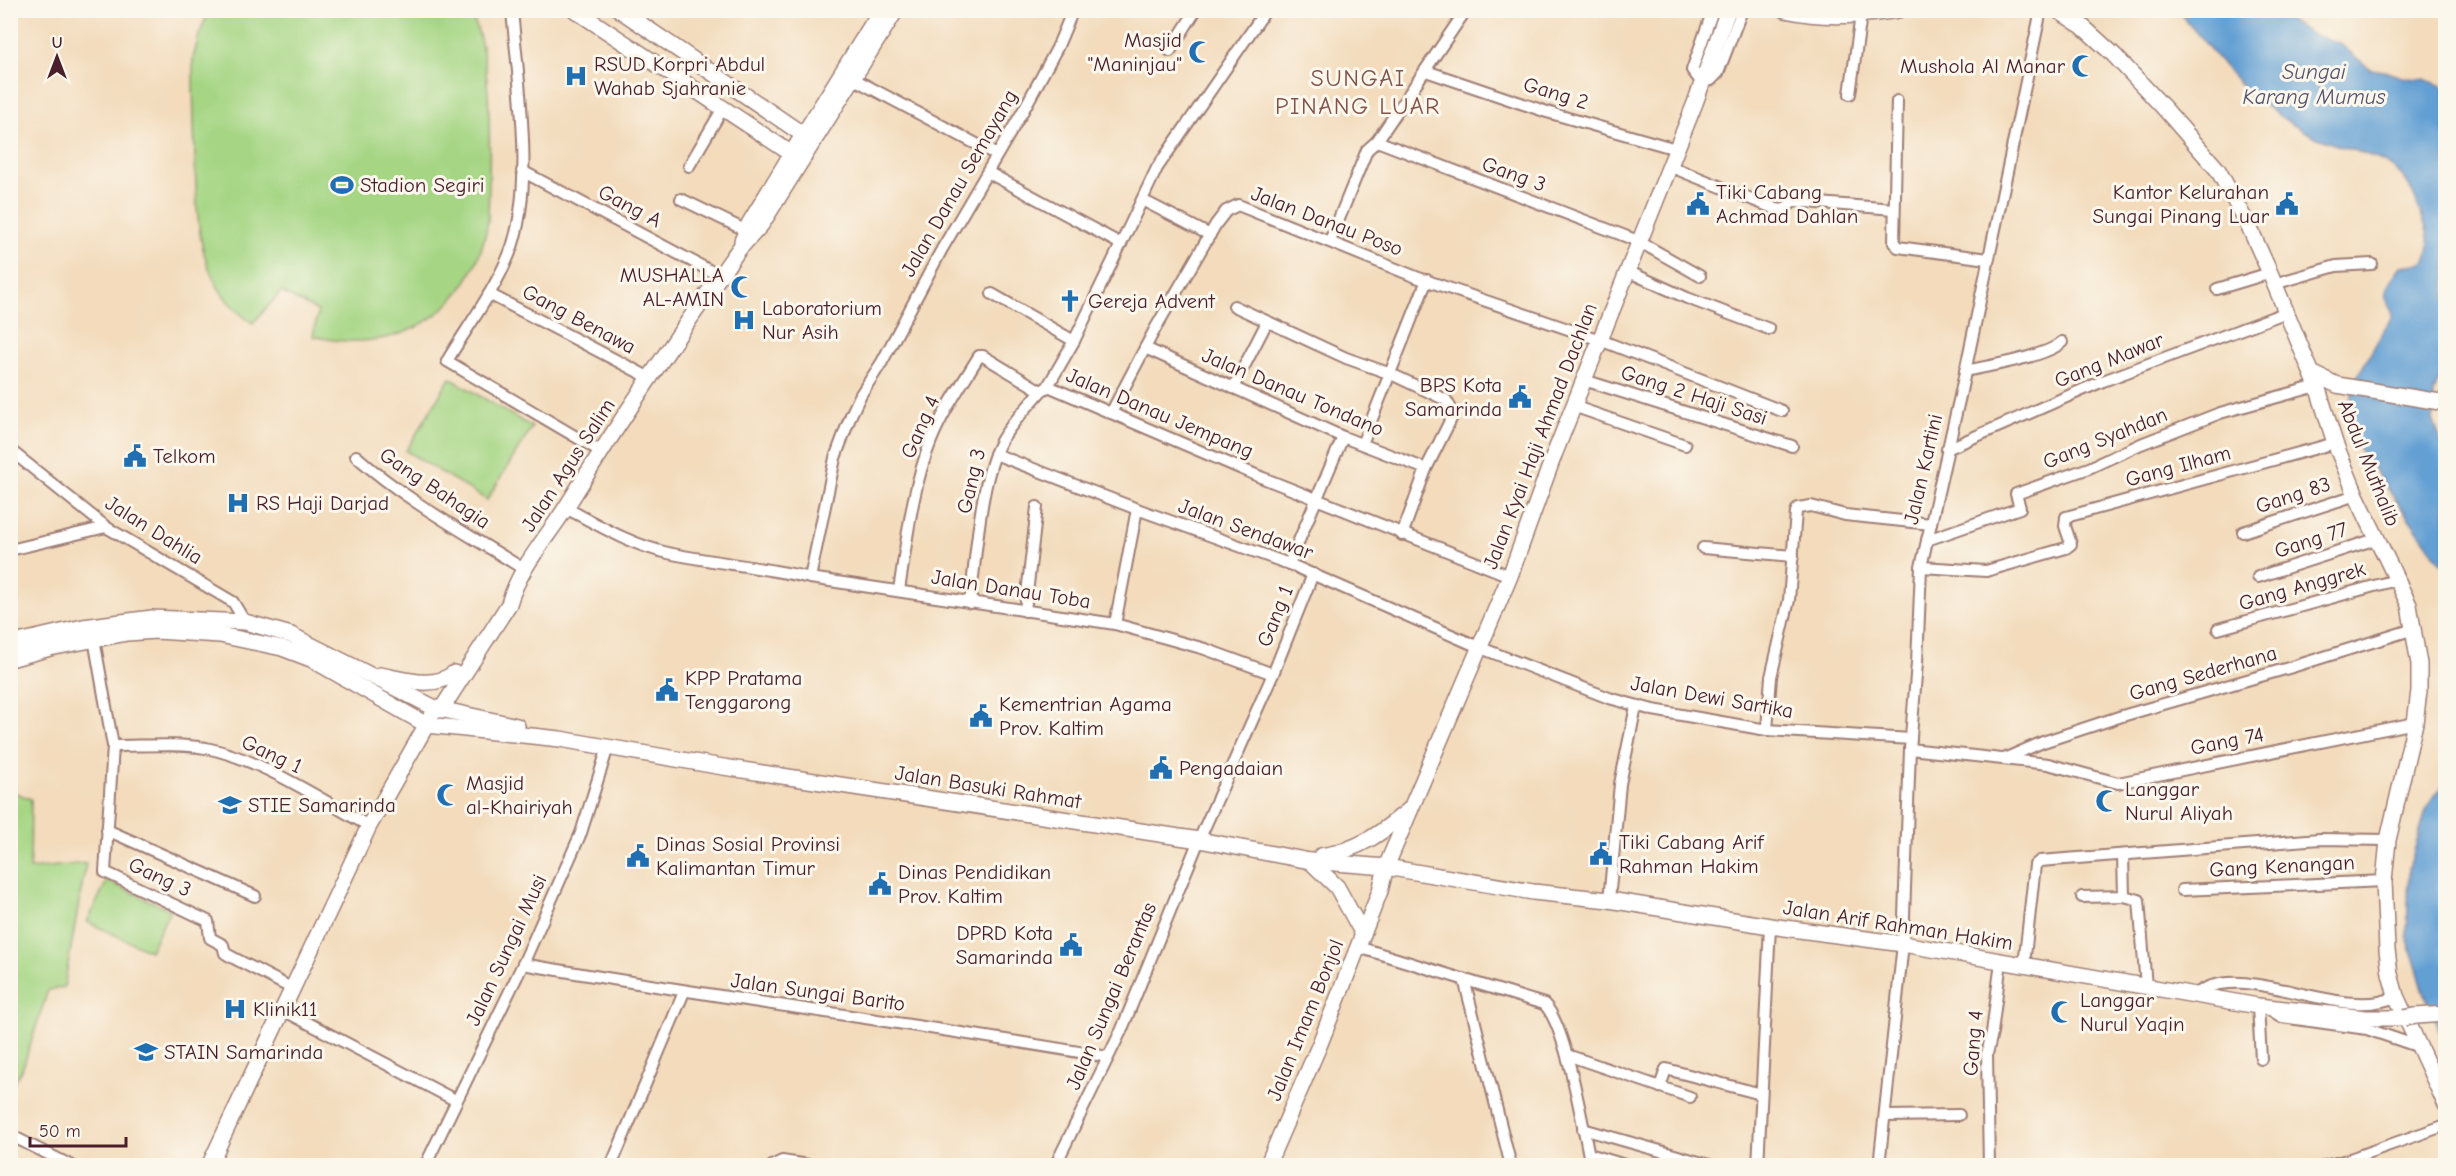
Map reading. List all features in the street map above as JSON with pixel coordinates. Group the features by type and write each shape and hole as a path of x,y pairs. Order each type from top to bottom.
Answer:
{"street":[{"path":"512,10 523,147 518,229 510,254 489,294 447,362 600,451"},
{"path":"576,10 797,157"},
{"path":"620,10 809,138"},
{"name":"Jalan Agus Salim","path":"739,249 747,231 809,138 881,10"},
{"name":"Jalan Agus Salim","path":"809,138 852,78 896,10"},
{"name":"Jalan Danau Semayang","path":"810,578 835,458 850,415 882,362 942,249 989,173 1051,59 1073,10"},
{"path":"1170,51 1196,10"},
{"name":"Jalan Danau Jempang","path":"1266,10 1157,168 1074,341 1045,388 1110,412 1402,535 1510,576"},
{"path":"1330,241 1367,150 1377,141 1466,10"},
{"path":"1702,83 1711,80 1718,73 1742,10"},
{"path":"1785,10 1825,17 1898,10"},
{"name":"Jalan Kartini","path":"1879,1166 1903,944 1921,567 2041,10"},
{"name":"Abdul Muthalib","path":"2057,10 2074,20 2114,55 2218,170 2251,231 2287,312 2356,495 2409,605 2419,664 2419,691 2415,723 2388,840 2384,881 2387,950 2390,974 2445,1105"},
{"name":"Jalan Kyai Haji Ahmad Dachlan","path":"1386,867 1414,806 1510,576 1573,406 1702,83 1722,12"},
{"path":"1850,94 1861,15"},
{"name":"Gang 2","path":"1426,71 1547,112 1676,149"},
{"path":"852,78 997,155"},
{"path":"1896,101 1893,240 1898,247 1989,259"},
{"path":"689,166 723,108"},
{"name":"Gang 3","path":"1377,141 1638,241"},
{"name":"Jalan Agus Salim","path":"209,1166 369,826 427,725 509,604 513,590 600,451 739,249 761,225 797,157"},
{"path":"1669,166 1742,194 1745,198 1781,210 1794,201 1893,209"},
{"name":"Gang A","path":"522,171 720,276"},
{"path":"989,173 1121,244"},
{"path":"681,199 747,231"},
{"path":"1142,200 1210,235"},
{"name":"Jalan Danau Poso","path":"1110,412 1210,235 1226,211 1238,205 1427,280 1600,339"},
{"path":"1638,241 1700,276"},
{"path":"2217,289 2336,266 2372,264"},
{"path":"1627,271 1687,298 1769,329"},
{"path":"1362,444 1427,280"},
{"name":"Gang Benawa","path":"489,294 650,378"},
{"path":"992,294 1074,341"},
{"path":"1234,306 1346,358 1391,374 1446,400 1452,410 1452,417 1426,469 1402,535"},
{"name":"Gang Mawar","path":"1947,449 2103,381 2287,312"},
{"path":"1233,388 1267,322"},
{"path":"1600,339 1782,411"},
{"path":"1965,371 2013,360 2053,348 2062,342"},
{"name":"Jalan Danau Tondano","path":"1145,348 1343,437 1426,469"},
{"name":"Gang 4","path":"899,590 911,511 924,459 948,407 979,356 1045,388"},
{"path":"2314,379 2445,403"},
{"name":"Gang Syahdan","path":"1927,540 2020,508 2016,494 2089,468 2194,423 2251,403 2267,401 2314,379"},
{"name":"Gang 2 Haji Sasi","path":"1584,380 1792,446"},
{"name":"Gang 3","path":"970,603 987,482 995,454 1002,439 1045,388"},
{"path":"1573,406 1685,445"},
{"path":"1289,564 1343,437"},
{"name":"Gang Ilham","path":"1921,567 1986,571 2066,549 2071,544 2064,524 2067,517 2335,443"},
{"name":"Jalan Dahlia","path":"10,450 106,527 233,602 245,622"},
{"name":"Jalan Sendawar","path":"995,454 1289,564 1480,648"},
{"name":"Gang Bahagia","path":"356,456 374,472 437,515 525,570"},
{"name":"Gang 83","path":"2243,532 2356,495"},
{"path":"1767,730 1771,677 1789,600 1796,512 1801,506 1896,522 1931,524"},
{"path":"1024,611 1037,507"},
{"name":"Jalan Danau Toba","path":"566,508 637,543 667,553 776,570 810,578 1115,624 1205,649 1273,674"},
{"path":"1115,624 1137,509"},
{"path":"10,550 106,527"},
{"name":"Gang 77","path":"2258,577 2376,539"},
{"path":"1703,548 1793,555"},
{"name":"Gang 1","path":"1273,674 1313,574"},
{"name":"Gang Anggrek","path":"2218,629 2396,580"},
{"path":"438,709 454,673 501,599 513,590"},
{"name":"Jalan Basuki Rahmat","path":"10,644 83,627 152,618 245,622 291,635 438,709 508,723 560,739"},
{"name":"Gang Sederhana","path":"1911,744 2001,759 2043,742 2104,722 2414,629"},
{"path":"10,659 127,633 156,631 249,639 310,659 427,725"},
{"name":"Gang 3","path":"94,639 114,746 104,868 108,875 208,921 210,938 223,945 228,955 293,989"},
{"name":"Jalan Dewi Sartika","path":"1480,648 1609,698 1636,706 1767,730 1911,744"},
{"path":"362,672 423,682 444,680 454,673"},
{"path":"1199,840 1273,674"},
{"path":"1609,900 1620,784 1636,706"},
{"name":"Gang 74","path":"2001,759 2048,764 2118,783 2415,723"},
{"name":"Jalan Basuki Rahmat","path":"427,725 560,739 717,766 1199,840 1307,860 1386,867"},
{"name":"Gang 1","path":"114,746 206,748 247,760 369,826"},
{"name":"Jalan Sungai Musi","path":"426,1166 455,1100 523,964 582,833 608,747"},
{"path":"1307,860 1351,850 1364,844 1414,806"},
{"path":"107,830 255,896"},
{"path":"2024,965 2037,862 2320,839 2388,840"},
{"name":"Jalan Sungai Berantas","path":"1055,1166 1122,1029 1199,840"},
{"path":"2123,855 2124,896"},
{"path":"1307,860 1337,887 1360,940 1464,979 1544,1004 1551,1010 1567,1055 1590,1160 1628,1166"},
{"name":"Jalan Arif Rahman Hakim","path":"1386,867 1533,892 1609,900 1770,926 1903,944 2265,1006 2366,1018 2404,1009 2445,1014"},
{"name":"Jalan Imam Bonjol","path":"1272,1164 1380,891 1386,867"},
{"name":"Gang Kenangan","path":"2182,890 2384,881"},
{"path":"2082,897 2124,896 2139,900 2146,987"},
{"path":"1758,1166 1770,926"},
{"name":"Gang 4","path":"1989,1166 1987,1054 2001,961"},
{"name":"Jalan Sungai Barito","path":"523,964 684,992 978,1035 1108,1057"},
{"path":"1464,979 1511,1166"},
{"path":"2195,995 2202,989 2232,984 2258,986 2356,1003 2386,1001 2404,1009"},
{"path":"611,1166 684,992"},
{"path":"2260,1059 2265,1006 2282,1017 2367,1029 2420,1047"},
{"path":"283,1010 455,1100"},
{"path":"1567,1055 1690,1097"},
{"path":"1659,1087 1666,1069 1761,1094"},
{"path":"1885,1116 1959,1115"},
{"path":"2325,1166 2361,1161 2445,1125"},
{"path":"1583,1129 1713,1166"},
{"path":"10,1135 72,1166"},
{"path":"772,1166 782,1161 815,1166"}],"green space":[{"name":"Stadion Segiri","path":"209,11 469,11 478,30 484,54 487,82 490,143 488,221 480,252 467,280 450,302 428,320 403,333 376,340 345,341 313,336 318,311 281,292 253,323 234,308 220,290 203,249 196,179 193,59 199,35"},
{"path":"450,378 532,427 487,500 406,451"},
{"path":"11,791 31,799 30,869 86,863 64,987 48,990 23,1067 11,1087"},
{"path":"107,881 170,910 150,951 87,922"}],"water":[{"name":"Sungai Karang Mumus","path":"2177,11 2282,11 2287,19 2311,34 2339,43 2370,69 2405,78 2424,79 2445,87 2446,362 2434,392 2433,419 2445,453 2445,569 2357,446 2350,420 2351,398 2357,377 2392,316 2386,297 2389,285 2401,266 2424,263 2428,252 2427,230 2412,190 2399,173 2389,165 2366,154 2318,138 2263,104 2228,71"},
{"path":"2445,781 2445,1045 2427,1001 2407,937 2409,868 2427,807"}],"place":[{"name":"Masjid \"Maninjau\"","path":"1200,52"},
{"name":"Mushola Al Manar","path":"2083,66"},
{"name":"RSUD Korpri Abdul Wahab Sjahranie","path":"576,76"},
{"name":"Stadion Segiri","path":"342,185"},
{"name":"Tiki Cabang Achmad Dahlan","path":"1698,204"},
{"name":"Kantor Kelurahan Sungai Pinang Luar","path":"2287,204"},
{"name":"MUSHALLA AL-AMIN","path":"742,287"},
{"name":"Gereja Advent","path":"1070,301"},
{"name":"Laboratorium Nur Asih","path":"744,320"},
{"name":"BPS Kota Samarinda","path":"1520,397"},
{"name":"Telkom","path":"135,456"},
{"name":"RS Haji Darjad","path":"238,503"},
{"name":"KPP Pratama Tenggarong","path":"667,690"},
{"name":"Kementrian Agama Prov. Kaltim","path":"981,716"},
{"name":"Pengadaian","path":"1161,768"},
{"name":"Masjid al-Khairiyah","path":"448,795"},
{"name":"Langgar Nurul Aliyah","path":"2107,801"},
{"name":"STIE Samarinda","path":"230,805"},
{"name":"Tiki Cabang Arif Rahman Hakim","path":"1601,854"},
{"name":"Dinas Sosial Provinsi Kalimantan Timur","path":"638,856"},
{"name":"Dinas Pendidikan Prov. Kaltim","path":"880,884"},
{"name":"DPRD Kota Samarinda","path":"1071,945"},
{"name":"Klinik11","path":"235,1009"},
{"name":"Langgar Nurul Yaqin","path":"2062,1012"},
{"name":"STAIN Samarinda","path":"146,1052"}],"district":[{"name":"SUNGAI PINANG LUAR","path":"1358,92"}]}
